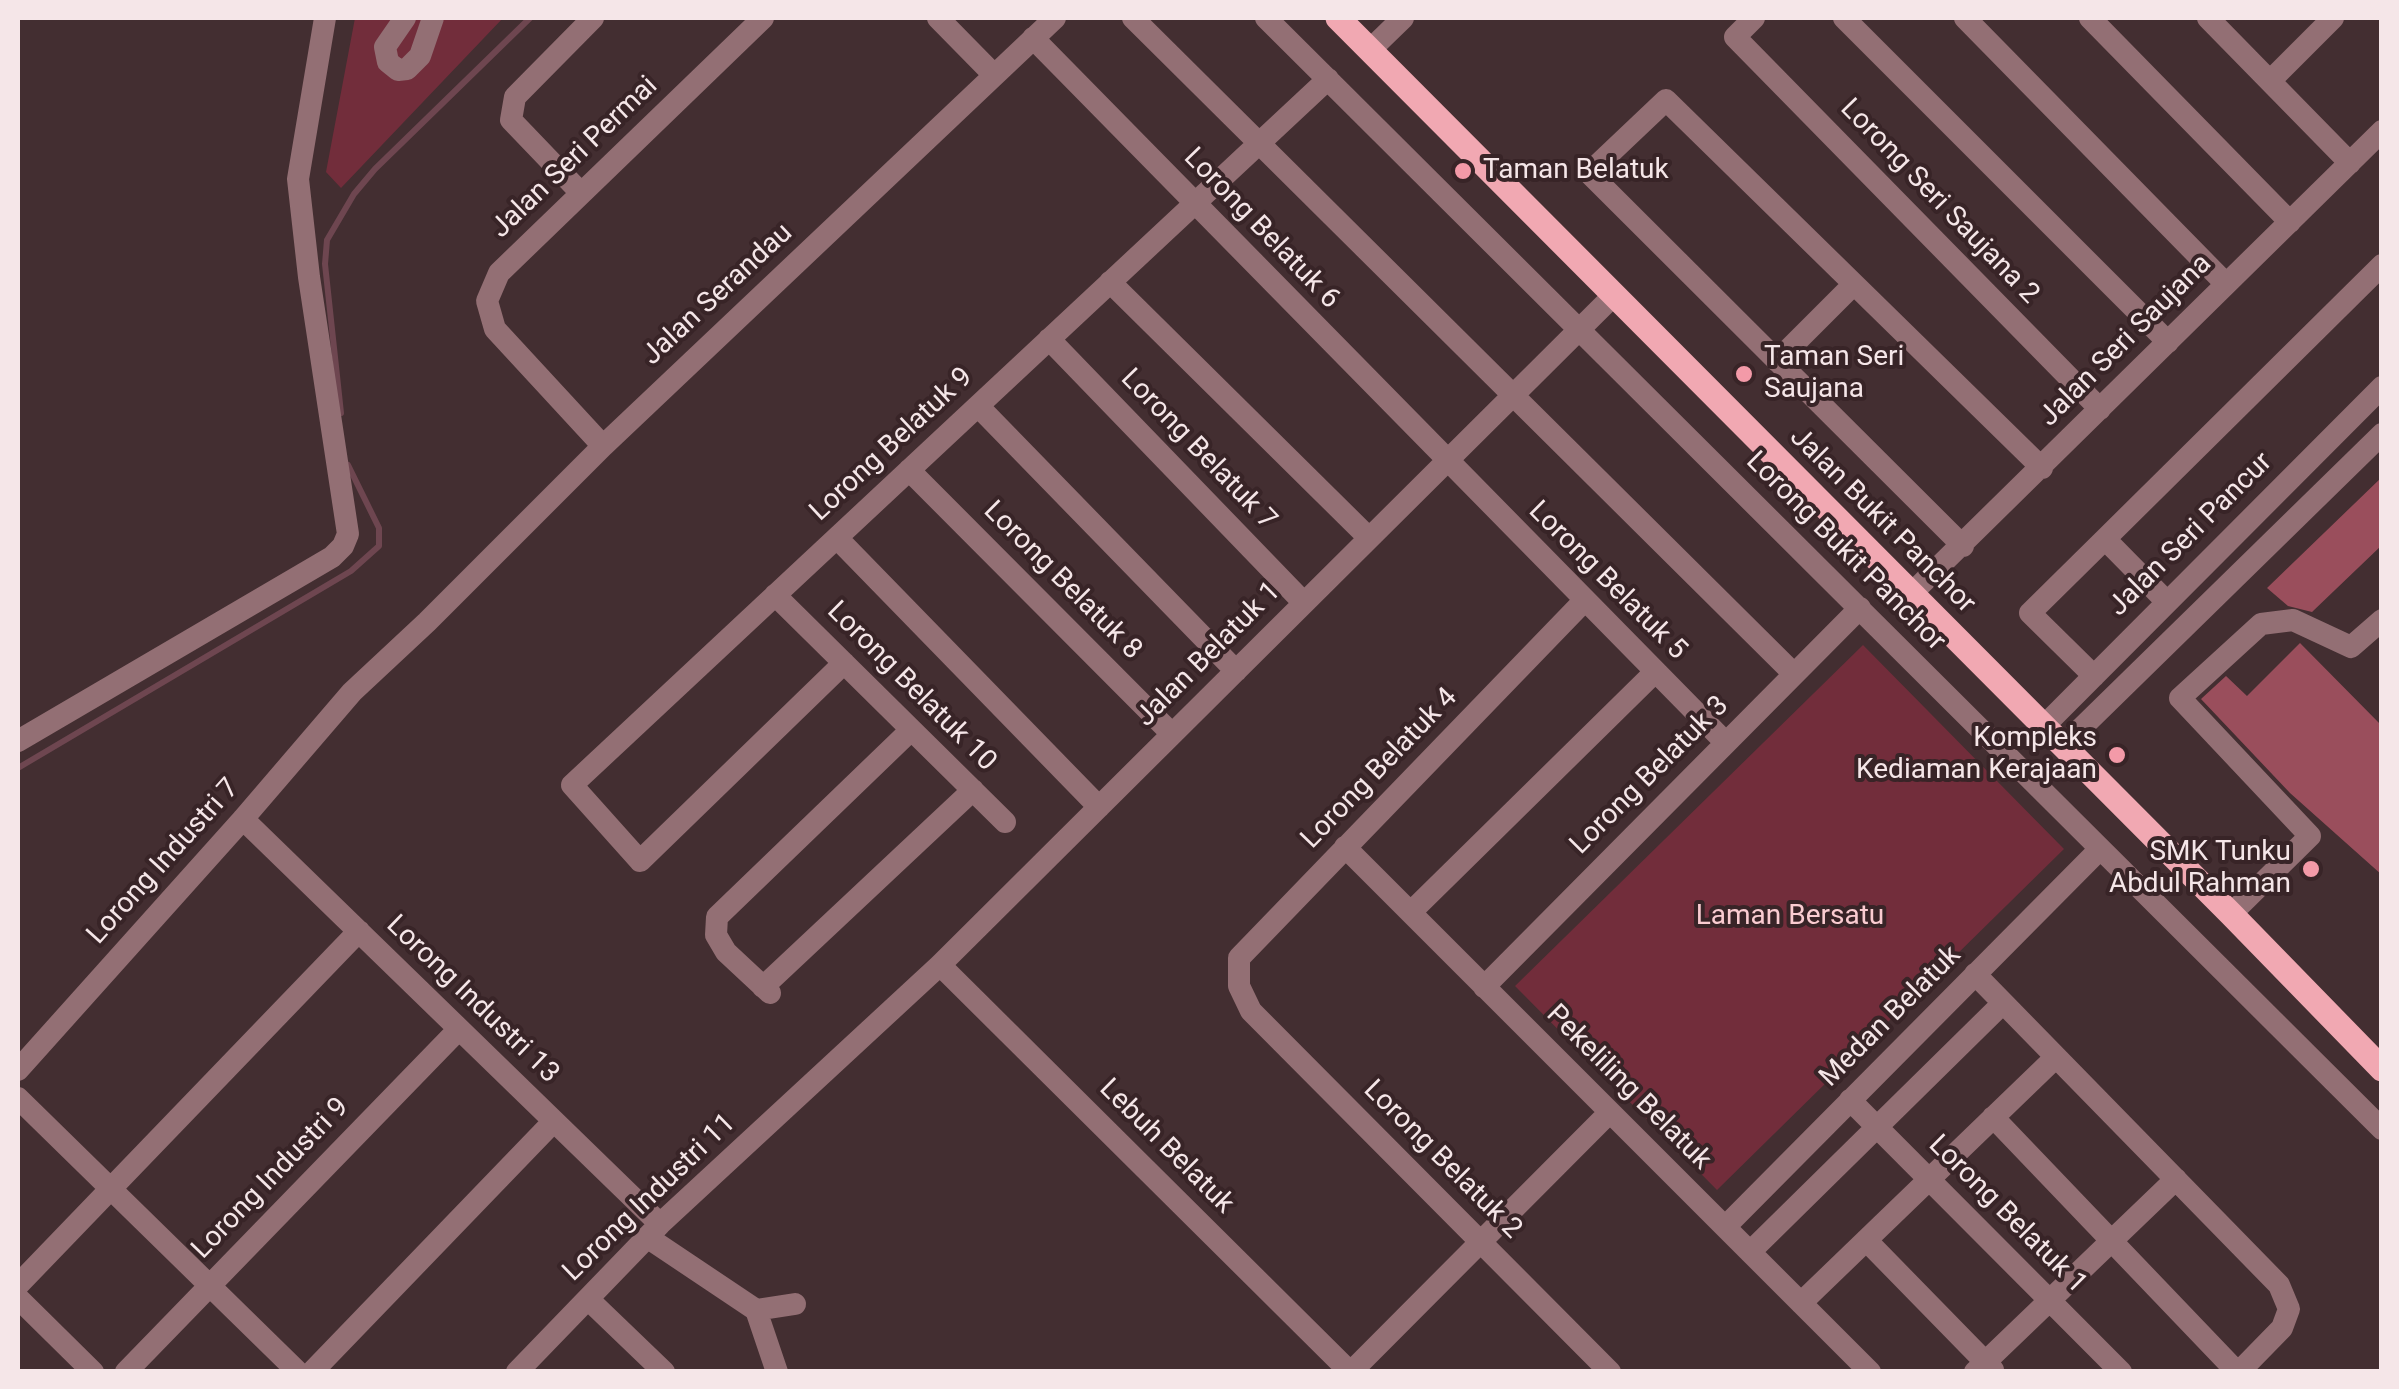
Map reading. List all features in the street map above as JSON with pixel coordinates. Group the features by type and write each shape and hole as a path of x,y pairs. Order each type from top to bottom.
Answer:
{"main road":[{"name":"Jalan Bukit Panchor","path":"1338,18 2382,1069"}],"street":[{"path":"18,742 332,558 343,546 348,534 308,277 298,179 325,18"},
{"path":"405,18 386,47 388,62 398,70 408,69 420,56 433,18"},
{"path":"581,193 511,120 515,97 593,18"},
{"name":"Jalan Seri Permai","path":"603,446 495,329 487,301 499,273 763,18"},
{"path":"938,18 994,75"},
{"name":"Jalan Serandau","path":"427,622 603,446 1055,18"},
{"path":"1133,18 1794,674"},
{"name":"Lorong Bukit Panchor","path":"1266,18 2382,1129"},
{"path":"1370,50 1403,18"},
{"name":"Lorong Seri Saujana 2","path":"1754,18 1735,37 2100,409"},
{"path":"1844,18 2168,342"},
{"path":"1965,18 2226,284"},
{"path":"2090,18 2290,222"},
{"path":"2208,18 2350,163"},
{"path":"2270,81 2334,18"},
{"name":"Lorong Belatuk 6","path":"1033,38 1446,462"},
{"name":"Lorong Belatuk 9","path":"844,663 640,861 572,785 1328,79"},
{"path":"1962,546 1590,173 1666,100 2042,468"},
{"name":"Jalan Seri Saujana","path":"1912,593 2382,131"},
{"path":"2094,676 2030,613 2382,264"},
{"path":"1110,282 1369,538"},
{"path":"1777,361 1854,285"},
{"name":"Jalan Belatuk 1","path":"835,1064 1614,294"},
{"name":"Lorong Belatuk 7","path":"1050,339 1304,603"},
{"name":"Jalan Seri Pancur","path":"2044,726 2382,387"},
{"path":"978,406 1236,670"},
{"path":"2064,745 2382,434"},
{"name":"Lorong Belatuk 5","path":"1446,462 1726,743"},
{"name":"Lorong Belatuk 8","path":"909,470 1172,734"},
{"path":"836,538 1099,806"},
{"path":"2105,539 2167,602"},
{"name":"Lorong Belatuk 10","path":"775,595 1005,822"},
{"name":"Lorong Belatuk 4","path":"1239,986 1239,958 1584,601"},
{"name":"Lorong Belatuk 3","path":"1484,986 1860,608"},
{"path":"2232,914 2310,836 2180,698 2261,624 2293,620 2350,647 2382,620"},
{"name":"Lorong Industri 7","path":"18,1070 352,692 427,622"},
{"path":"1410,912 1655,672"},
{"path":"911,730 717,917 716,935 726,952 766,990 973,790"},
{"name":"Lorong Industri 13","path":"243,819 554,1121 654,1230 756,1310"},
{"name":"Pekeliling Belatuk","path":"1346,847 1870,1372"},
{"name":"Medan Belatuk","path":"1725,1226 2100,849"},
{"path":"18,1285 359,932"},
{"name":"Lebuh Belatuk","path":"940,964 1351,1372"},
{"path":"1976,974 2279,1284 2288,1309 2282,1328 2238,1372 1993,1117"},
{"name":"Lorong Belatuk 2","path":"1239,986 1251,1011 1610,1372"},
{"path":"1750,1252 2003,1003"},
{"name":"Lorong Industri 9","path":"126,1372 458,1028"},
{"path":"1801,1303 2056,1056"},
{"name":"Lorong Industri 11","path":"517,1372 654,1230 835,1064"},
{"path":"18,1098 298,1372"},
{"name":"Lorong Belatuk 1","path":"1850,1100 2121,1372"},
{"path":"1351,1372 1610,1112"},
{"path":"312,1372 554,1121"},
{"path":"1866,1240 1985,1368 2048,1298 2176,1179"},
{"path":"18,1298 94,1372"},
{"path":"588,1299 664,1372"},
{"path":"777,1372 756,1310 795,1304"}],"green space":[{"path":"355,18 503,18 341,188 326,172"},
{"name":"Laman Bersatu","path":"1863,645 2064,849 1717,1190 1515,986"}],"building":[{"path":"2382,477 2382,545 2312,612 2288,606 2267,588"},
{"path":"2300,643 2382,726 2382,875 2290,793 2201,699 2226,676 2247,696"}],"waterway":[{"path":"341,413 325,264 327,240 354,194 375,169 530,18"},
{"path":"18,768 351,571 379,546 379,528 348,465"}],"place":[{"name":"Taman Belatuk","path":"1463,171"},
{"name":"Taman Seri Saujana","path":"1744,374"},
{"name":"Kompleks Kediaman Kerajaan","path":"2117,755"},
{"name":"SMK Tunku Abdul Rahman","path":"2311,869"}]}
